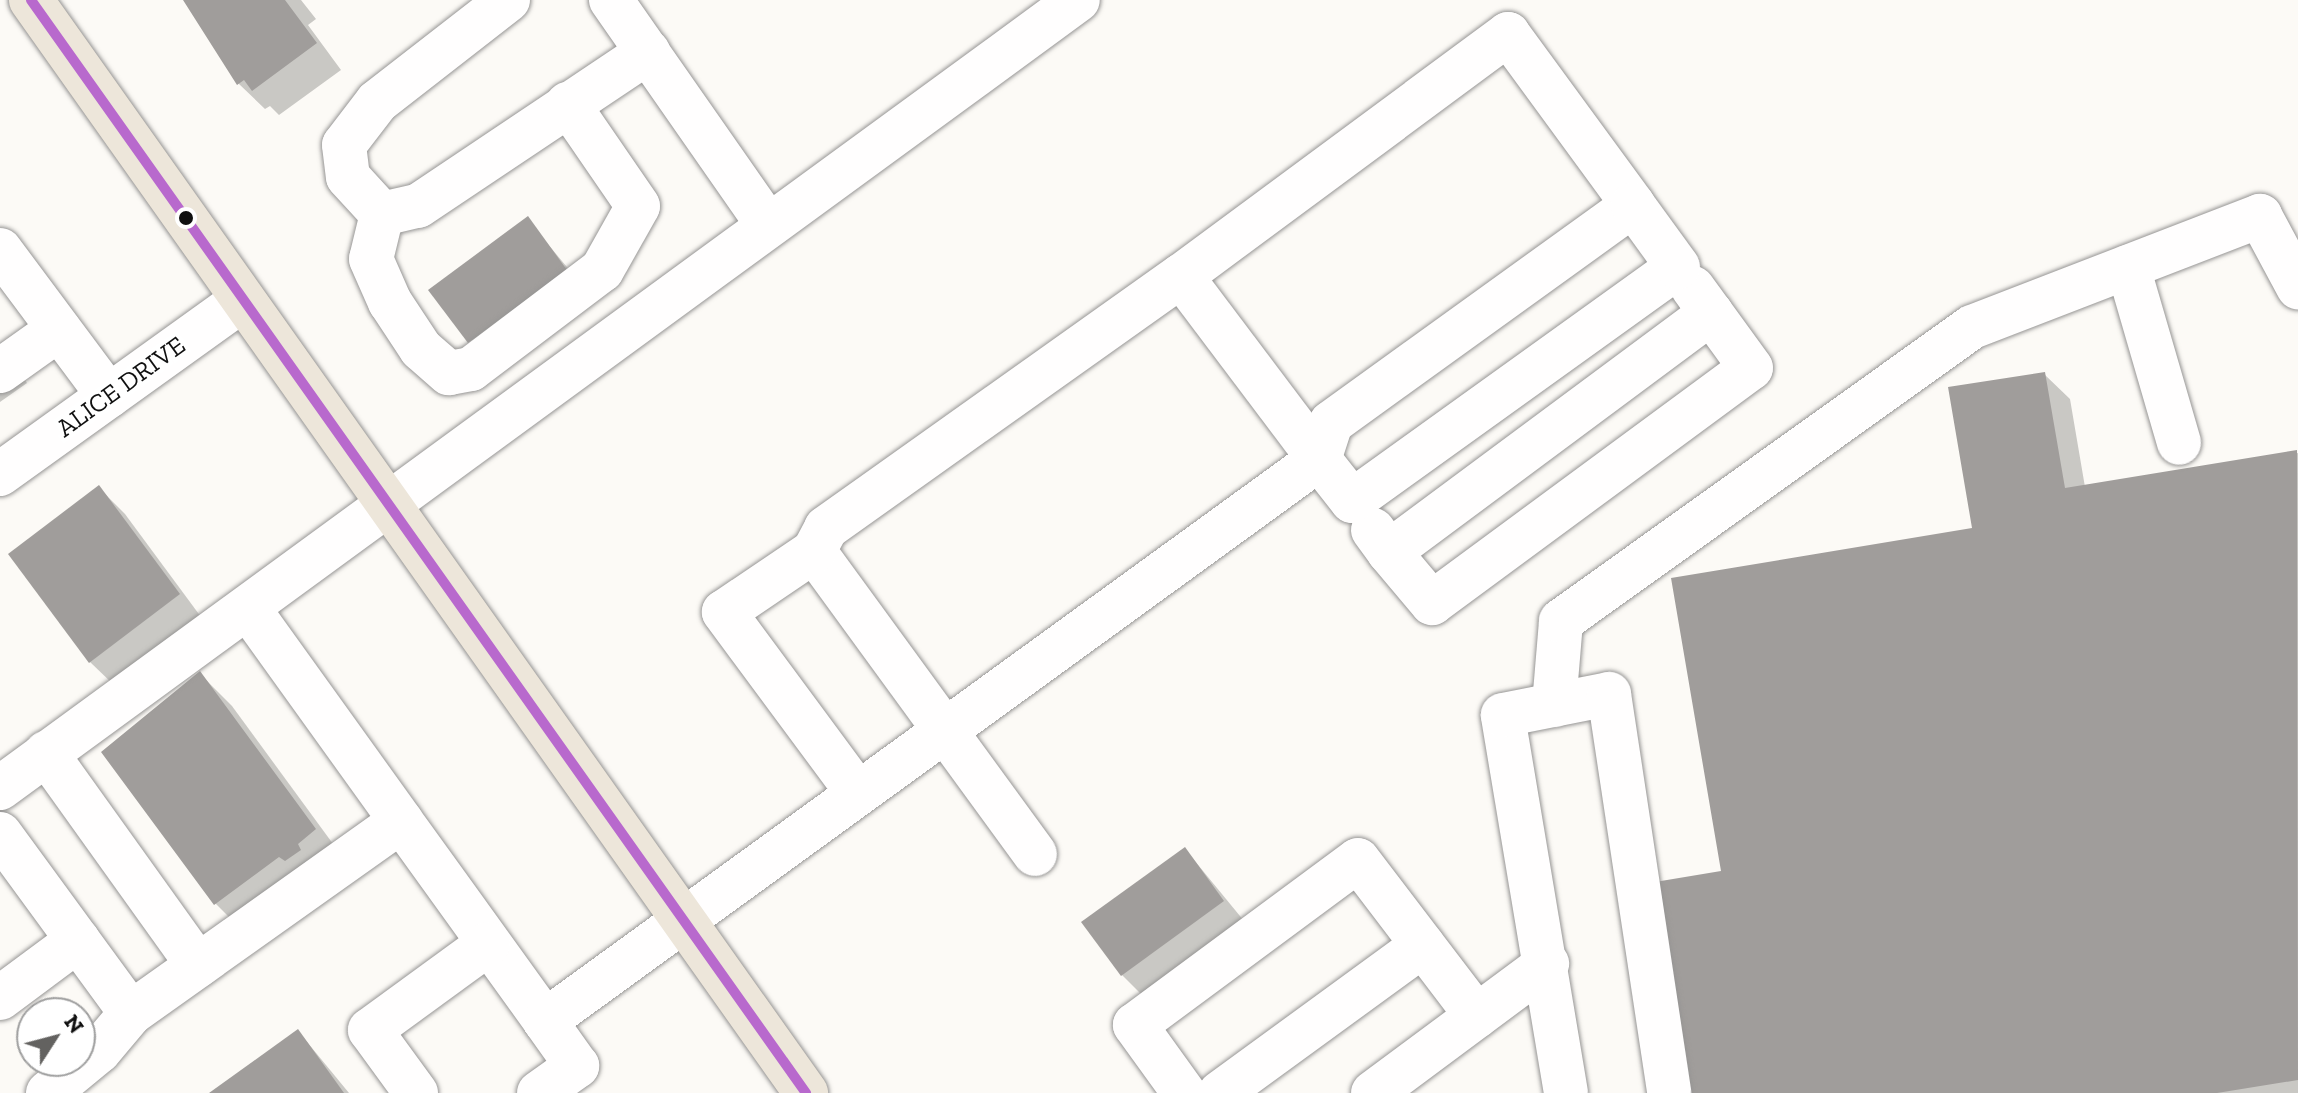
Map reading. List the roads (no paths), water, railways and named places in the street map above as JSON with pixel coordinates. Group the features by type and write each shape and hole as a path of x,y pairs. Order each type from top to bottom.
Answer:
{"main road":[{"path":"31,0 388,509 806,1093"}],"street":[{"path":"382,214 348,177 344,145 377,102 508,0"},
{"path":"611,0 767,224"},
{"path":"0,788 388,509 767,224 1078,0"},
{"path":"857,792 724,612 814,551 826,528 1181,276 1508,34 1751,368 1432,603 1389,552 1181,276"},
{"path":"382,214 418,206 648,52"},
{"path":"382,214 371,259 421,349 449,373 471,369 602,270 638,206 568,104"},
{"path":"545,1021 1319,459 1331,423 1633,205"},
{"path":"1554,705 1561,621 1972,327 2260,216 2298,287"},
{"path":"0,250 109,396"},
{"path":"1352,501 1678,267"},
{"path":"2128,267 2179,443"},
{"name":"ALICE DRIVE","path":"0,474 242,300"},
{"path":"1389,552 1711,313"},
{"path":"0,371 59,329"},
{"path":"814,551 1035,854"},
{"path":"248,608 577,1066 539,1093"},
{"path":"1566,1093 1547,964 1503,715 1609,694 1669,1093"},
{"path":"46,753 198,965"},
{"path":"59,1090 99,1051 131,1013 401,821"},
{"path":"0,834 131,1013"},
{"path":"1184,1093 1135,1025 1358,860 1477,1016"},
{"path":"0,998 78,940"},
{"path":"416,1093 370,1030 488,944"},
{"path":"1220,1093 1423,945"},
{"path":"1373,1093 1547,964"}]}
